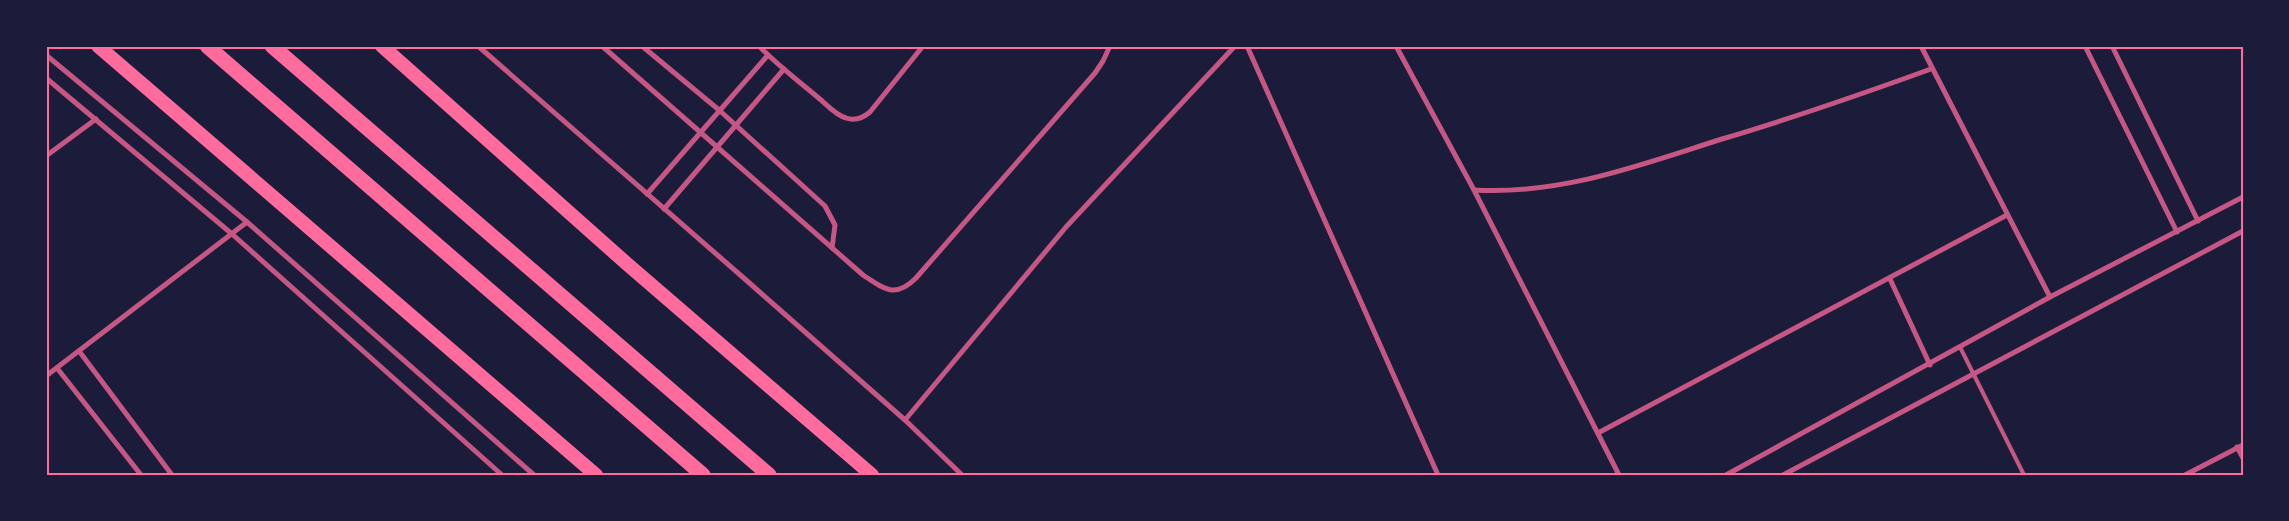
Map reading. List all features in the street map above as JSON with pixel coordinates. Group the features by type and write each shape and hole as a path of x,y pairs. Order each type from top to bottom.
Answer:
{"highway":[{"path":"98,46 596,475"},
{"path":"207,46 703,475"},
{"path":"272,46 769,475"},
{"path":"382,46 626,263 872,475"}],"street":[{"path":"478,46 904,420 962,475"},
{"path":"602,46 832,248 878,286 894,291 904,289 916,278 1095,72 1110,46"},
{"path":"642,46 719,110 825,206 834,225 832,248"},
{"path":"760,46 784,70 840,116 853,119 870,112 923,46"},
{"path":"904,420 1066,226 1235,46"},
{"path":"1247,46 1438,475"},
{"path":"1396,46 1474,190 1619,475"},
{"path":"1921,46 1931,69 2050,297"},
{"path":"2085,46 2177,232"},
{"path":"2112,46 2198,221"},
{"path":"46,54 247,222 534,475"},
{"path":"647,194 768,55"},
{"path":"1474,190 1529,189 1600,178 1812,112 1931,69"},
{"path":"664,208 784,70"},
{"path":"46,78 232,234 502,475"},
{"path":"46,156 96,119"},
{"path":"1726,475 1930,365 2050,297 2243,197"},
{"path":"1598,433 2007,215"},
{"path":"46,376 247,222"},
{"path":"1783,475 2243,231"},
{"path":"1890,279 1930,365"},
{"path":"79,351 172,475"},
{"path":"57,368 141,475"},
{"path":"2185,475 2240,446 2243,458"}],"lane":[{"path":"1960,348 2024,475"}]}
